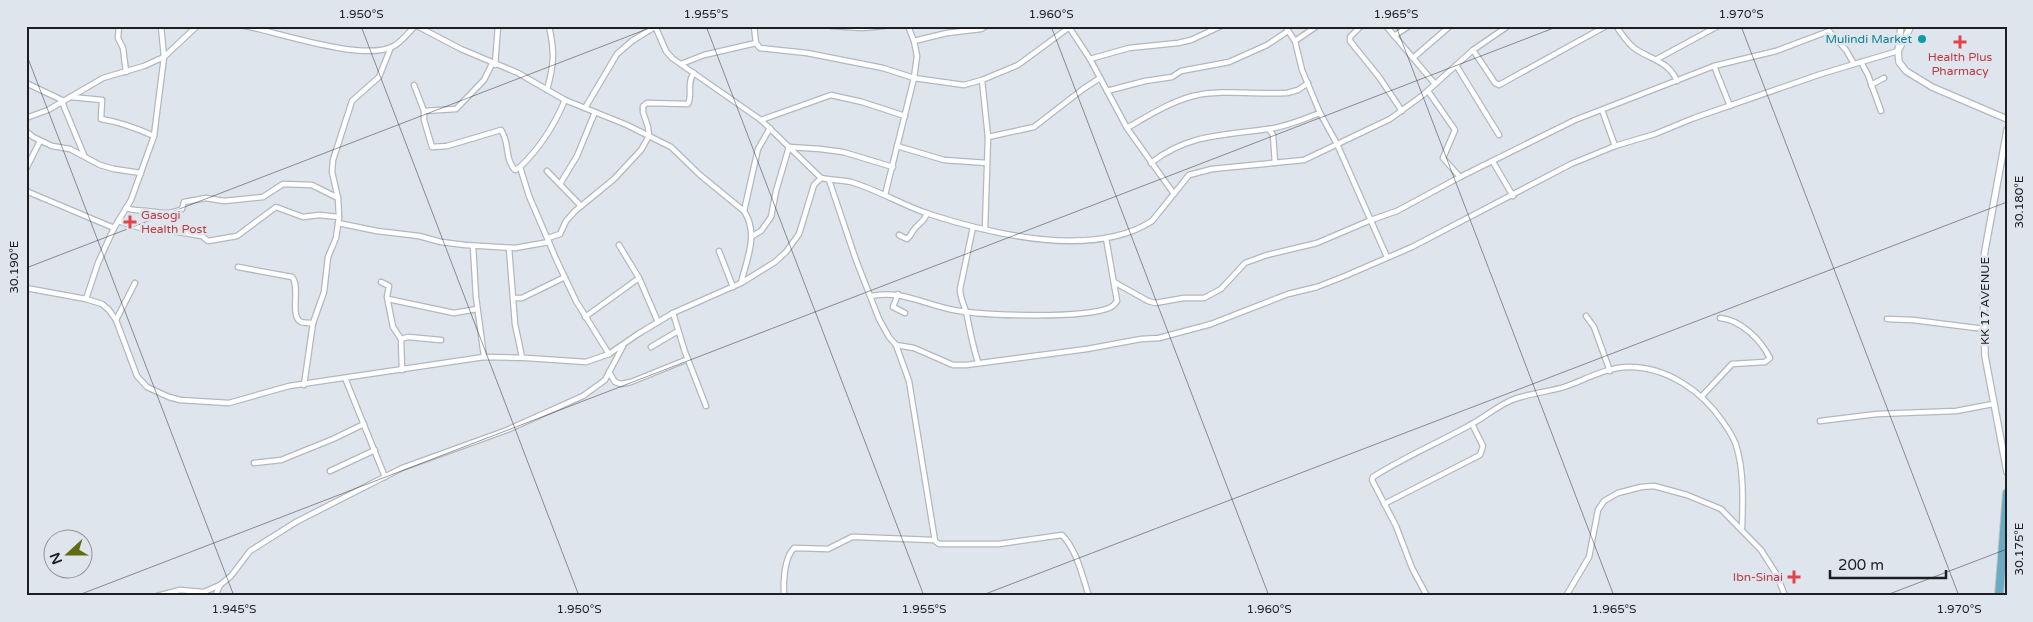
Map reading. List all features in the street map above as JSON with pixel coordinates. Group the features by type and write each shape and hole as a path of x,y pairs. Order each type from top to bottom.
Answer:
{"highway":[{"path":"1999,596 2007,493"}],"street":[{"path":"119,26 118,38 123,48 126,72"},
{"path":"86,299 92,277 114,228 126,208 154,136 164,57 161,26"},
{"path":"26,118 48,110 103,78 126,72 164,57 197,26"},
{"path":"245,26 306,42 350,50 391,48"},
{"path":"304,385 313,324 324,292 328,257 336,238 339,220 338,198 332,166 342,126 352,101 379,77 391,48 416,26 493,64 518,73 565,100 649,136 671,148 744,211 751,225 752,236 741,283"},
{"path":"424,111 456,109 484,80 493,64 498,26"},
{"path":"546,90 554,64 553,44 549,26"},
{"path":"585,108 617,54 638,37 656,26 666,51 694,74 761,120 821,178 850,182 927,213 973,227 1026,238 1082,240 1106,238 1144,226 1159,214 1189,175 1198,172 1304,160 1390,120 1428,91 1473,50 1508,26"},
{"path":"754,26 756,43 760,48 807,52 883,68 914,78 960,85 982,80 1018,65 1070,27 1090,59 1126,128 1174,194"},
{"path":"832,26 862,28 884,26"},
{"path":"885,195 914,78 917,56 908,26"},
{"path":"914,41 947,32 981,29 986,26"},
{"path":"1090,59 1129,48 1191,40 1221,26"},
{"path":"1285,26 1295,41 1299,62 1320,113 1337,144 1387,257"},
{"path":"1295,41 1316,26"},
{"path":"1361,26 1350,37 1351,43 1379,77 1402,111"},
{"path":"1386,26 1435,84"},
{"path":"1394,36 1409,26"},
{"path":"1413,58 1450,26"},
{"path":"1473,50 1495,83 1499,85 1606,26"},
{"path":"1616,26 1632,46 1657,59 1674,73 1677,81"},
{"path":"1657,59 1718,26"},
{"path":"1114,282 1148,302 1204,298 1222,289 1245,263 1267,255 1317,243 1407,207 1460,177 1575,120 1714,66 1776,51 1829,31 1832,26"},
{"path":"1901,26 1898,51 1899,62 1906,71 1932,87 2007,119"},
{"path":"896,345 914,348 953,365 1087,349 1141,339 1159,338 1211,324 1288,294 1317,287 1387,257 1513,196 1571,164 1615,146 1655,134 1730,106 1854,64 1898,51 1911,26"},
{"path":"1106,90 1172,77 1181,71 1229,62 1267,45 1288,31"},
{"path":"1829,31 1842,45 1854,64"},
{"path":"681,64 704,55 756,43"},
{"path":"1860,62 1868,75 1881,112"},
{"path":"1456,65 1499,135"},
{"path":"1714,66 1730,106"},
{"path":"118,221 144,229 202,236 208,241 237,236 276,208 303,217 319,215 377,231 419,236 441,242 473,246 528,247 560,234 566,221 624,170 641,150 649,136 643,106 647,103 688,104 690,99 690,81 694,74"},
{"path":"988,136 1034,127 1100,78"},
{"path":"1871,85 1884,78"},
{"path":"982,80 988,136 985,229"},
{"path":"26,83 63,101 84,157"},
{"path":"1126,128 1157,111 1193,96 1212,93 1287,93 1298,90 1308,83"},
{"path":"414,85 424,111 424,120 432,147 447,146 500,130 505,139 509,164 514,170 520,168 535,153 556,122 565,100"},
{"path":"1428,91 1455,130 1443,158 1460,177"},
{"path":"761,120 831,95 862,102 904,116"},
{"path":"71,97 102,100 101,119 127,124 131,128 154,136"},
{"path":"1602,110 1615,146"},
{"path":"560,184 577,156 595,112"},
{"path":"1151,163 1165,152 1188,142 1229,133 1269,129 1320,113"},
{"path":"744,211 758,149 770,128"},
{"path":"1269,129 1273,134 1275,163"},
{"name":"KK 17 AVENUE","path":"2007,130 1984,256 1985,356 2007,472"},
{"path":"26,131 57,148 70,149 114,169 141,173"},
{"path":"26,169 40,140"},
{"path":"897,146 944,160 987,163"},
{"path":"790,147 820,148 843,152 893,168"},
{"path":"752,236 762,231 771,217 776,190 790,147"},
{"path":"1493,162 1513,196"},
{"path":"520,168 548,240 565,277 585,316 609,354"},
{"path":"547,171 581,206"},
{"path":"26,288 86,299 102,304 116,320 137,376 147,387 169,398 221,404 272,390 484,357 522,357 586,362 609,354 674,313 741,283 775,262 794,242 812,191 821,178"},
{"path":"830,180 856,260 879,319 896,345 909,381 935,541 939,544 999,544 1062,535 1080,567 1089,596"},
{"path":"126,208 137,211 146,210 172,214 182,209 184,202 206,198 224,201 263,197 283,184 312,185 338,198"},
{"path":"26,191 114,228"},
{"path":"899,235 910,238 913,231 925,219 927,213"},
{"path":"973,227 960,289 960,298 966,311 978,362"},
{"path":"871,296 898,294 950,310 1010,314 1071,314 1108,309 1117,301 1106,238"},
{"path":"473,246 477,309 484,357"},
{"path":"619,246 639,278 658,322"},
{"path":"509,248 515,298 515,324 522,357"},
{"path":"719,251 732,286"},
{"path":"238,267 292,277 296,284 295,310 298,318 302,322 313,324"},
{"path":"515,298 522,298 565,277"},
{"path":"585,316 639,278"},
{"path":"381,282 389,286 388,299 395,332 401,339 402,370"},
{"path":"116,320 135,283"},
{"path":"898,294 893,308 905,313"},
{"path":"388,299 454,313 477,309"},
{"path":"674,313 678,331 706,406"},
{"path":"1586,316 1594,327 1610,371"},
{"path":"1702,396 1732,364 1765,362 1770,358 1760,343 1734,320 1720,318"},
{"path":"1887,319 1913,320 1984,329"},
{"path":"651,347 678,331"},
{"path":"401,339 408,337 441,340"},
{"path":"157,596 180,590 204,592 220,585 231,576 250,551 263,541 296,522 385,477 437,455 508,430 567,404 605,380 624,345"},
{"path":"609,372 615,382 621,384 631,382 688,359"},
{"path":"1427,596 1412,568 1400,535 1372,480 1373,477 1472,424 1512,400 1627,367 1642,368 1672,377 1702,396 1720,417 1736,444 1741,479 1742,528"},
{"path":"345,378 385,477"},
{"path":"1820,421 1876,414 1956,410 1993,404"},
{"path":"254,463 281,460 364,424"},
{"path":"1384,504 1480,455 1484,446 1472,424"},
{"path":"330,470 375,450"},
{"path":"1566,596 1589,557 1598,510 1604,501 1618,493 1654,486 1687,495 1722,509 1761,550 1777,575 1785,596"},
{"path":"784,596 783,577 788,556 794,548 828,549 852,537 932,540"},
{"path":"215,596 220,585"}],"place":[{"name":"Mulindi Market","path":"1922,39"},
{"name":"Health Plus Pharmacy","path":"1960,42"},
{"name":"Gasogi Health Post","path":"130,222"},
{"name":"Ibn-Sinai","path":"1794,577"}]}
